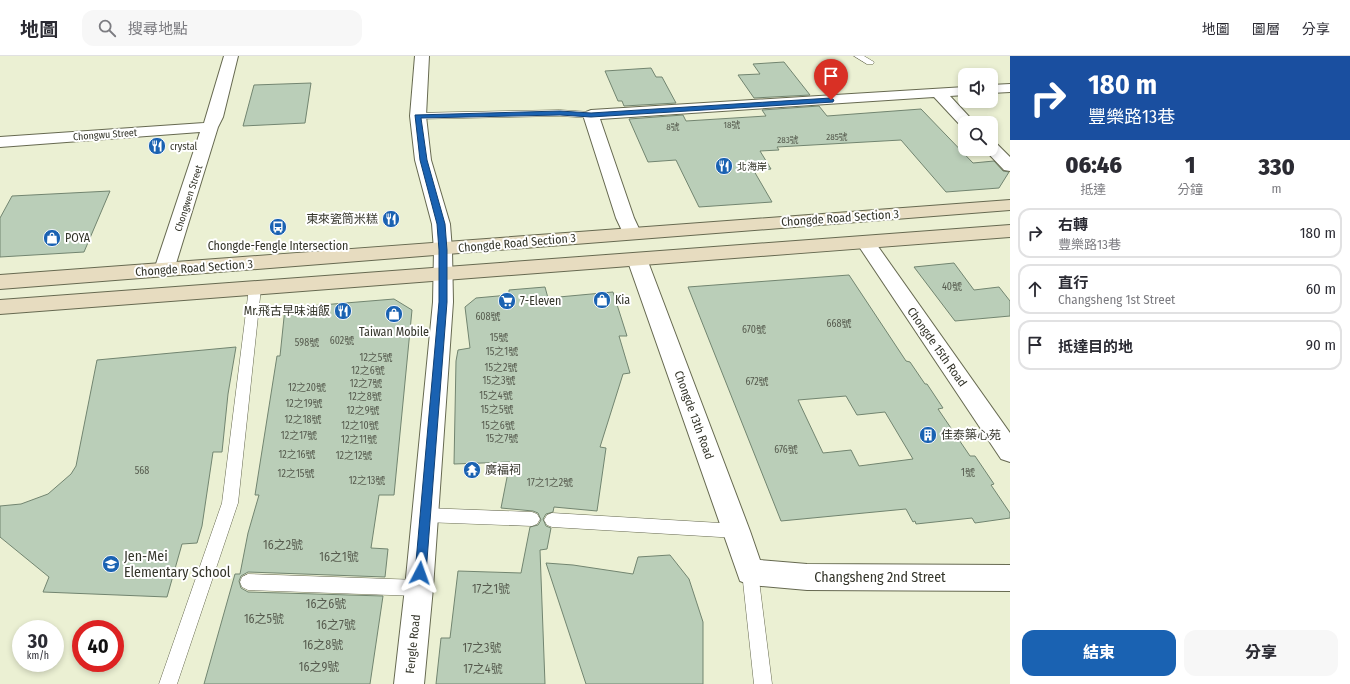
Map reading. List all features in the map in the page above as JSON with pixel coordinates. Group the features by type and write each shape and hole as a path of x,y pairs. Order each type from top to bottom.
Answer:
{"main road":[{"name":"Chongde Road Section 3","path":"0,282 443,250 632,233 1010,205"},
{"name":"Chongde Road Section 3","path":"0,308 1010,231"}],"street":[{"name":"Chongwen Street","path":"164,270 210,128 215,117 231,56"},
{"name":"Fengle Road","path":"409,684 419,588 443,302 443,250 441,224 424,160 418,116 422,56"},
{"path":"998,89 1010,88"},
{"path":"632,233 625,218 591,115 958,92"},
{"path":"938,93 960,116"},
{"name":"Chongwu Street","path":"0,142 210,128"},
{"path":"998,154 1010,166"},
{"name":"Chongde 15th Road","path":"864,242 1010,452"},
{"name":"Chongde 13th Road","path":"637,259 737,531 750,572"},
{"name":"Changsheng 2nd Street","path":"750,572 807,577 1010,578"}],"lane":[{"path":"858,56 870,62"},
{"path":"418,116 560,113 591,115"},
{"path":"168,684 230,503 255,288"},
{"path":"424,515 532,519"},
{"path":"552,520 737,531"},
{"path":"750,572 763,684"},
{"path":"248,582 419,588"}],"building":[{"path":"784,62 810,95 754,98 738,75 760,74 753,64"},
{"path":"651,68 656,77 662,77 676,103 624,106 622,101 618,101 605,71"},
{"path":"311,83 305,123 243,126 254,85"},
{"path":"819,106 827,116 921,109 958,147 958,156 966,156 973,163 994,161 1003,171 1009,172 999,188 946,192 901,140 777,147 779,150 760,151 771,169 754,171 772,202 699,207 676,160 648,162 629,119 683,115 686,121 766,116 762,110"},
{"path":"110,191 84,252 0,257 0,218 12,196"},
{"path":"954,263 974,290 999,287 1010,301 1010,316 955,321 914,267"},
{"path":"849,275 906,361 910,362 925,384 927,384 943,408 938,409 970,456 975,456 994,484 991,485 1010,513 1010,518 975,523 972,518 916,524 915,521 913,522 906,509 781,521 688,287","holes":["846,396 857,415 885,412 913,459 859,466 851,450 823,453 798,400"]},
{"path":"545,287 548,298 613,292 627,336 619,336 630,373 623,374 600,447 606,448 597,511 554,507 553,512 546,514 543,519 546,526 551,528 547,549 540,550 545,684 436,684 441,638 450,638 458,571 521,573 530,527 538,525 541,520 538,513 533,511 501,508 510,462 454,464 456,361 458,350 470,348 465,307 476,298 509,295 509,290"},
{"path":"394,299 412,310 394,495 379,495 371,548 388,549 385,577 248,572 241,576 239,581 241,588 248,592 383,596 370,684 204,684 235,574 240,574 248,533 259,495 255,495 277,356 280,356 285,308"},
{"path":"236,347 228,394 222,452 213,452 202,526 197,543 182,544 167,597 43,592 49,577 0,537 0,506 21,504 48,494 71,474 76,466 97,360"},
{"path":"670,555 689,579 703,622 703,684 586,684 546,563 573,565 633,574 638,557"}],"place":[{"name":"crystal","path":"157,146"},
{"name":"北海岸","path":"724,166"},
{"name":"東來瓷筒米糕","path":"391,219"},
{"name":"Chongde-Fengle Intersection","path":"278,227"},
{"name":"POYA","path":"52,238"},
{"name":"Kia","path":"602,300"},
{"name":"7-Eleven","path":"507,301"},
{"name":"Mr.飛古早味油飯","path":"343,311"},
{"name":"Taiwan Mobile","path":"394,314"},
{"name":"佳泰築心苑","path":"928,435"},
{"name":"廣福祠","path":"472,470"},
{"name":"Jen-Mei Elementary School","path":"111,564"}],"route":[{"path":"420,573 443,302 443,250 441,224 424,160 418,116 560,113 591,115 831,100"}]}
